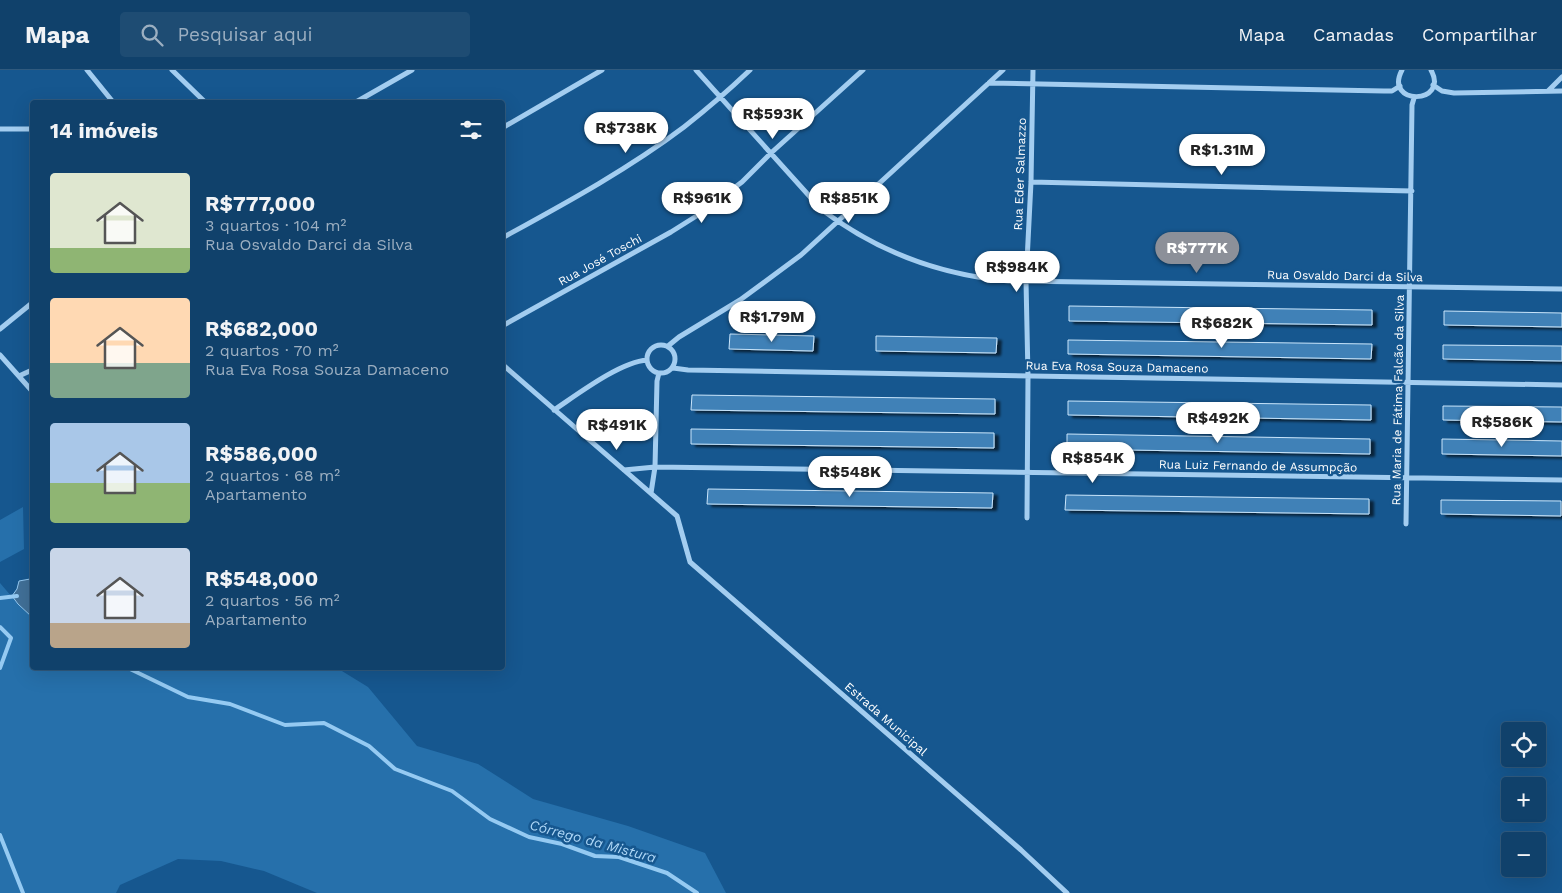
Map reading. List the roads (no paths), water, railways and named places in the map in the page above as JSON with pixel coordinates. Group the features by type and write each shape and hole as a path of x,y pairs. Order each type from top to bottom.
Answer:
{"street":[{"path":"87,70 112,100"},
{"path":"172,70 203,100"},
{"path":"360,100 412,70"},
{"path":"505,126 602,70"},
{"name":"Rua Osvaldo Darci da Silva","path":"696,70 821,208 838,221 883,248 928,266 971,276 1026,281 1562,289"},
{"path":"505,236 604,181 684,127 750,70"},
{"name":"Rua José Toschi","path":"505,324 698,215 742,182 771,153 863,70"},
{"path":"668,346 679,337 740,300 801,255 1003,70"},
{"name":"Rua Eder Salmazzo","path":"1027,518 1028,376 1026,281 1031,182 1033,70"},
{"path":"1402,70 1399,80 1400,86 1408,96 1414,98 1426,95 1433,85 1433,71"},
{"path":"1548,91 1562,77"},
{"path":"988,83 1384,91 1400,86"},
{"path":"1433,85 1442,91 1454,93 1562,91"},
{"name":"Rua Maria de Fátima Falcão da Silva","path":"1406,524 1412,106 1414,98"},
{"path":"0,129 30,129"},
{"path":"1031,182 1412,190"},
{"path":"0,329 30,305"},
{"path":"663,345 668,346 675,354 673,368 664,373 651,369 647,360 650,350 663,345"},
{"path":"0,355 30,389"},
{"path":"554,410 623,366 636,361 647,360"},
{"path":"505,367 651,494"},
{"name":"Rua Eva Rosa Souza Damaceno","path":"673,368 697,370 1562,385"},
{"path":"19,376 30,371"},
{"path":"651,494 655,467 657,381 659,373"},
{"name":"Rua Luiz Fernando de Assumpção","path":"624,470 655,467 1562,480"},
{"name":"Estrada Municipal","path":"651,494 677,516 690,562 1021,850 1067,893"}],"waterway":[{"name":"Córrego da Mistura","path":"0,598 17,596"},
{"path":"0,627 11,638 0,668"},
{"name":"Córrego da Mistura","path":"132,670 188,697 230,704 285,725 324,723 369,746 395,769 452,791 490,819 529,837 562,844 595,856 619,857 667,873 697,893"},
{"path":"0,835 23,893"}]}
